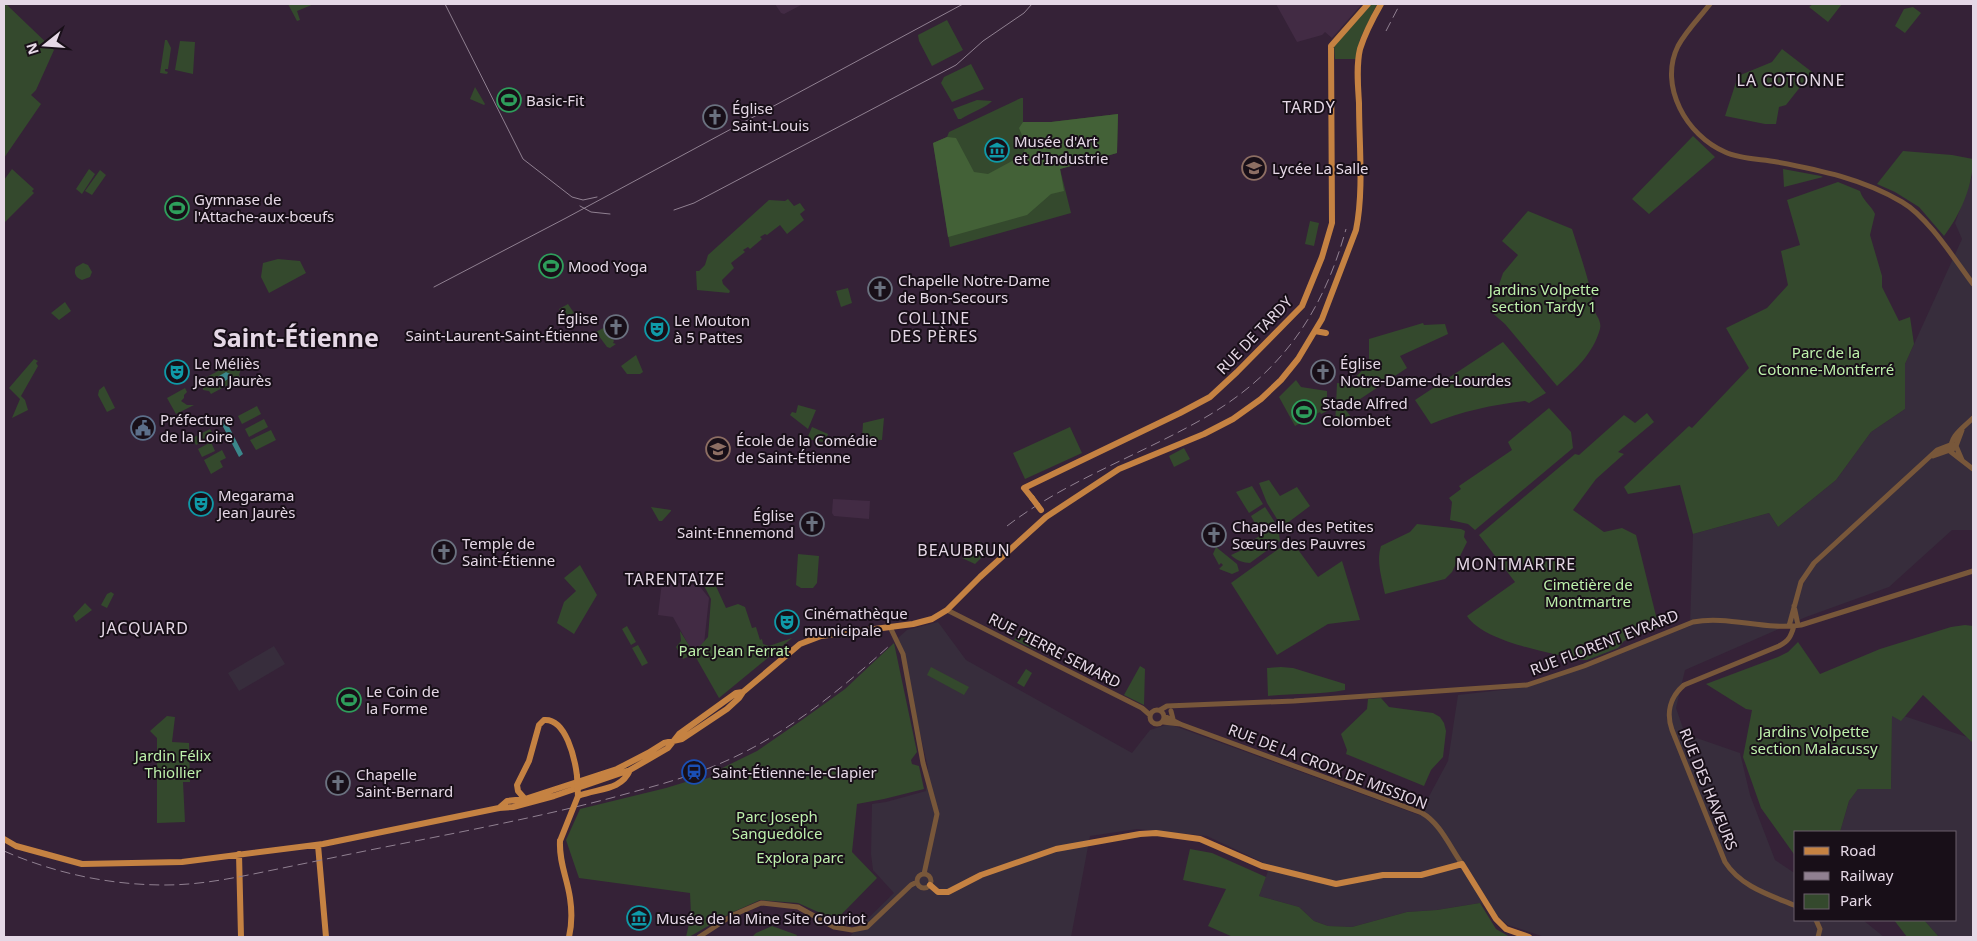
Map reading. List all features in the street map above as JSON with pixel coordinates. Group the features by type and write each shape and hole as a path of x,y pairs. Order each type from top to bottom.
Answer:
{"main road":[{"name":"RUE DE TARDY","path":"1046,517 1024,488 1210,397 1234,376 1302,306 1322,257 1332,223 1330,157 1331,46 1368,4"},
{"path":"499,808 507,801 525,799 617,769 648,753 664,742 682,740 727,708 800,644 811,639 913,624 932,619 946,610 1046,517 1119,468 1204,434 1233,419 1261,399 1281,380 1298,359 1322,319 1356,230 1358,219 1358,78 1360,51 1367,30 1381,4"},
{"path":"1315,330 1326,333"},
{"path":"525,799 518,791 517,785 529,762 539,725 544,720 553,720 560,726 573,753 577,776 578,796 560,841 559,855 570,898 572,924 569,937"},
{"path":"4,839 16,846 82,864 170,863 318,845 536,801 630,770 668,748 675,741"},
{"path":"578,796 617,785 624,780 630,770"},
{"path":"930,885 938,892 948,892 981,875 1056,849 1140,834 1156,833 1200,839 1262,866 1336,884 1383,875 1422,875 1462,864"},
{"path":"318,845 326,937"},
{"path":"239,854 240,937"},
{"name":"RUE DE LA CROIX DE MISSION","path":"1462,864 1496,919 1506,928 1529,937"}],"street":[{"path":"1710,4 1678,46 1671,70 1671,82 1675,100 1682,113 1703,138 1711,145 1727,153 1827,172 1852,179 1903,202 1919,215 1973,284"},
{"path":"1950,448 1957,433 1973,418"},
{"path":"1962,429 1956,446 1962,460"},
{"path":"1950,448 1956,446"},
{"path":"1950,448 1973,469"},
{"name":"RUE DES HAVEURS","path":"1794,905 1748,885 1732,872 1726,862 1672,730 1669,713 1670,703 1678,690 1684,685 1787,642 1792,635 1794,606 1801,582 1814,563 1932,456 1950,448"},
{"name":"RUE FLORENT EVRARD","path":"1163,713 1167,706 1527,685 1584,666 1693,622 1708,621 1793,626 1973,571"},
{"path":"1793,626 1794,606"},
{"name":"RUE PIERRE SEMARD","path":"946,610 1142,708 1150,715"},
{"path":"890,627 903,654 923,763 936,814 924,874"},
{"path":"1163,713 1163,722 1153,724 1150,720 1150,715 1154,710 1163,713 1176,706"},
{"path":"1171,710 1173,719"},
{"name":"RUE DE LA CROIX DE MISSION","path":"1163,713 1180,724"},
{"name":"RUE DE LA CROIX DE MISSION","path":"1163,722 1180,724 1422,813 1435,824 1462,864"},
{"path":"924,874 930,877 930,885 924,888 917,882 918,876 924,874"},
{"path":"700,937 734,915 761,903 798,908 834,927 852,930 867,926 911,884 917,882"},
{"path":"1816,921 1820,929 1818,937"}],"shaded area":[{"path":"775,4 803,4 784,14 781,13"},
{"path":"1276,4 1362,4 1332,38 1325,32 1322,35 1297,42"},
{"path":"1118,114 1117,153 1060,169 1064,191 1051,194 1027,215 948,237 933,143 947,137 956,138 974,172 988,174 1023,155 1026,145 1019,128 1023,122 1051,122"},
{"path":"1973,174 1973,530 1952,530 1889,587 1806,617 1685,670 1676,708 1685,734 1740,753 1750,795 1775,860 1794,873 1794,921 1864,921 1884,937 1545,937 1508,925 1480,903 1437,910 1407,912 1352,927 1328,926 1314,921 1299,907 1259,896 1268,871 1262,862 1207,836 1137,829 1090,836 1071,937 849,937 894,893 873,870 871,854 872,804 926,791 928,768 898,638 907,630 938,622 966,660 1132,753 1150,730 1169,724 1419,815 1448,761 1458,695 1528,687 1690,626 1693,534 1769,513 1778,527 1836,480 1871,432 1905,409 1905,364 1962,239 1955,223"},
{"path":"226,372 230,374 230,378 216,386 212,385 212,380"},
{"path":"225,419 243,454 239,457 220,421"},
{"path":"833,499 870,501 869,519 834,516 832,513"},
{"path":"665,579 669,582 695,585 697,583 709,598 704,644 692,651 673,617 658,615 662,582"},
{"path":"274,646 285,664 239,691 228,673"},
{"path":"1892,715 1901,720 1904,716 1973,739 1973,937 1939,937 1925,921 1957,921 1957,831 1840,831 1849,801 1858,789 1891,788"}],"green space":[{"path":"4,4 54,50 36,90 31,95 41,104 4,158"},
{"path":"288,4 314,4 297,11 300,20 297,21"},
{"path":"1372,4 1377,4 1360,39 1356,59 1335,59 1334,46"},
{"path":"1813,4 1842,4 1828,22 1809,7"},
{"path":"1913,7 1921,13 1905,33 1895,26 1904,9"},
{"path":"947,20 963,50 932,66 919,41 918,35"},
{"path":"165,40 167,40 171,48 168,69 165,69 168,72 167,74 160,73"},
{"path":"180,41 195,42 193,74 175,70"},
{"path":"1782,49 1812,72 1786,105 1779,107 1776,124 1765,124 1725,116 1738,76 1772,62"},
{"path":"971,64 984,89 952,102 941,83 944,77"},
{"path":"475,87 485,104 484,105 470,99"},
{"path":"1023,98 1023,122 1051,122 1118,114 1117,153 1060,169 1071,213 950,247 933,143 947,137 949,132"},
{"path":"977,100 992,101 982,108 958,119 953,109"},
{"path":"1693,136 1715,157 1649,214 1632,199"},
{"path":"1903,151 1952,155 1973,159 1971,179 1965,200 1944,236 1919,207 1895,192 1877,184"},
{"path":"12,169 34,189 32,191 34,193 4,223 4,180"},
{"path":"89,169 95,174 82,194 76,189"},
{"path":"1783,169 1821,176 1823,177 1784,187"},
{"path":"100,170 106,175 92,195 85,191"},
{"name":"Parc de la Cotonne-Montferré","path":"1838,182 1860,191 1875,214 1870,235 1882,276 1882,287 1899,321 1910,317 1914,344 1905,364 1905,409 1871,432 1836,480 1778,527 1769,513 1693,534 1680,485 1628,494 1624,487 1689,426 1692,428 1749,368 1726,328 1767,308 1788,285 1781,251 1800,245 1787,200"},
{"path":"788,199 794,206 800,203 805,210 800,214 804,220 787,234 780,225 767,235 765,234 760,237 762,239 750,249 748,247 743,250 745,252 731,263 734,268 722,280 723,284 730,291 729,293 697,290 696,271 699,271 705,265 708,255 769,200 785,201"},
{"name":"Jardins Volpette section Tardy 1","path":"1528,211 1572,229 1588,281 1593,307 1600,323 1597,338 1588,354 1577,368 1557,386 1505,324 1490,311 1503,273 1518,255 1502,241"},
{"path":"1310,221 1319,223 1314,246 1305,244"},
{"path":"278,259 300,261 306,273 269,293 261,277 263,263"},
{"path":"83,263 88,265 92,272 90,277 82,280 77,277 75,271 76,267"},
{"path":"848,288 852,303 841,307 836,291"},
{"path":"65,302 71,311 59,320 51,313"},
{"path":"568,304 574,313 564,318 559,309"},
{"path":"1423,323 1424,325 1445,324 1448,334 1400,356 1407,368 1345,409 1351,417 1335,427 1337,383 1348,384 1369,364 1369,339"},
{"path":"605,327 611,336 610,339 612,338 613,343 616,344 610,348 607,347 596,332"},
{"path":"1503,342 1546,393 1529,403 1525,401 1489,407 1454,415 1431,424 1415,400"},
{"path":"636,355 643,372 640,374 627,374 621,366"},
{"path":"34,359 38,361 36,363 38,366 21,396 25,400 28,410 12,418 20,399 9,388"},
{"path":"233,363 241,369 239,375 241,378 211,394 209,391 203,390 203,379"},
{"path":"1296,380 1301,387 1327,391 1327,411 1321,414 1320,412 1295,426 1279,397"},
{"path":"104,386 115,408 107,412 98,395 99,390"},
{"path":"185,388 187,392 181,401 187,405 194,405 176,414 167,398"},
{"path":"798,405 816,410 808,429 790,415 792,412 796,413"},
{"path":"257,406 261,414 242,424 238,416"},
{"path":"1549,408 1571,432 1573,448 1475,530 1468,524 1450,520 1452,502 1449,498 1461,489 1459,486 1512,450 1508,442"},
{"name":"Cimetière de Montmartre","path":"1647,413 1654,422 1618,452 1624,454 1596,479 1573,510 1604,532 1622,528 1636,535 1658,624 1657,628 1624,641 1618,648 1587,660 1579,660 1518,645 1487,633 1475,625 1467,616 1515,582 1479,535 1575,454 1579,455 1624,415 1635,423"},
{"path":"884,418 882,440 862,439 863,423"},
{"path":"264,419 268,427 249,437 245,429"},
{"path":"812,427 828,434 827,437 856,442 854,448 807,439"},
{"path":"1070,427 1082,453 1025,479 1013,453"},
{"path":"210,429 214,436 196,445 192,438"},
{"path":"271,430 276,440 256,450 250,440"},
{"path":"211,442 215,451 202,457 198,449"},
{"path":"1184,448 1190,459 1174,467 1169,456"},
{"path":"222,450 226,458 220,461 223,467 211,474 204,460"},
{"path":"1269,480 1280,496 1297,487 1310,506 1282,527 1267,503 1259,483"},
{"path":"1252,486 1263,504 1249,513 1236,492"},
{"path":"651,507 671,511 662,521 659,521"},
{"path":"1265,507 1278,527 1280,541 1250,563 1237,560 1231,555 1242,550 1241,548 1261,535 1251,516"},
{"path":"1417,524 1461,529 1465,531 1464,537 1467,542 1452,572 1445,579 1385,594 1379,564 1381,546 1410,532"},
{"path":"1291,540 1318,577 1342,561 1360,620 1328,624 1277,655 1231,583"},
{"path":"979,541 989,550 975,564 962,558"},
{"path":"1216,547 1237,564 1239,571 1232,574 1219,569 1223,565 1221,563 1219,565 1213,554"},
{"path":"798,554 819,556 817,583 813,588 801,588 796,585"},
{"path":"580,565 597,595 574,634 557,623 564,602 576,591 564,578"},
{"name":"Parc Jean Ferrat","path":"702,582 715,584 726,608 738,604 745,607 752,628 756,627 763,644 769,646 792,638 719,698 694,654 683,659 676,647 681,641 680,631 692,650 700,646 708,637 711,599"},
{"path":"111,592 114,594 107,608 101,605 107,594"},
{"path":"85,603 92,610 76,622 73,616"},
{"path":"627,626 636,642 631,645 622,629"},
{"name":"Jardins Volpette section Malacussy","path":"1973,626 1973,743 1923,695 1901,721 1892,716 1891,789 1858,789 1849,801 1840,831 1794,831 1794,854 1761,808 1743,757 1752,710 1746,709 1706,684 1778,657 1788,652 1798,642 1820,674 1880,649 1951,627"},
{"path":"1019,631 1040,642 1036,650 1014,640"},
{"name":"Parc Joseph Sanguedolce","path":"894,643 917,752 911,760 912,764 919,766 924,789 857,804 852,852 877,878 836,920 798,903 760,900 686,937 691,915 690,893 579,878 566,840 580,809 689,781 691,784 711,777 712,773 757,751 845,689"},
{"path":"638,645 648,663 642,666 632,648"},
{"path":"1140,666 1145,669 1144,705 1124,695"},
{"path":"931,667 969,687 964,695 927,675"},
{"path":"1267,668 1293,668 1345,684 1345,690 1326,693 1268,696"},
{"path":"1026,669 1032,673 1024,687 1017,683"},
{"path":"1381,698 1389,707 1433,713 1440,717 1444,723 1446,731 1443,757 1431,770 1424,786 1346,754 1347,750 1341,734 1367,709 1368,699"},
{"name":"Jardin Félix Thiollier","path":"167,716 175,717 172,742 189,743 190,782 183,782 185,822 157,823 157,738 150,731"},
{"path":"1190,849 1212,853 1266,877 1259,896 1299,907 1314,921 1328,926 1352,927 1407,912 1437,910 1480,903 1496,929 1510,937 1233,937 1208,926 1226,889 1183,880"},
{"path":"1895,921 1925,921 1939,937 1907,937"},
{"path":"772,926 797,935 796,937 752,937 756,933"}],"tram line":[{"path":"445,4 523,159 572,197 583,200 597,197"},
{"path":"434,287 963,4"},
{"path":"674,210 694,203 956,65 983,41 1024,13 1032,4"},
{"path":"580,206 591,212 610,214"}],"railway":[{"path":"1386,31 1400,4"},
{"path":"1007,526 1077,482 1199,421 1227,404 1252,385 1274,364 1310,316 1324,290 1346,229"},
{"path":"4,851 42,866 103,880 165,885 191,884 217,881 551,813 679,779 743,753 809,712 889,646"}],"place":[{"name":"Basic-Fit","path":"509,100"},
{"name":"Église Saint-Louis","path":"715,117"},
{"name":"Musée d'Art et d'Industrie","path":"997,150"},
{"name":"Lycée La Salle","path":"1254,168"},
{"name":"Gymnase de l'Attache-aux-bœufs","path":"177,208"},
{"name":"Mood Yoga","path":"551,266"},
{"name":"Chapelle Notre-Dame de Bon-Secours","path":"880,289"},
{"name":"Église Saint-Laurent-Saint-Étienne","path":"616,327"},
{"name":"Le Mouton à 5 Pattes","path":"657,329"},
{"name":"Le Méliès Jean Jaurès","path":"177,372"},
{"name":"Église Notre-Dame-de-Lourdes","path":"1323,372"},
{"name":"Stade Alfred Colombet","path":"1304,412"},
{"name":"Préfecture de la Loire","path":"143,428"},
{"name":"École de la Comédie de Saint-Étienne","path":"718,449"},
{"name":"Megarama Jean Jaurès","path":"201,504"},
{"name":"Église Saint-Ennemond","path":"812,524"},
{"name":"Chapelle des Petites Sœurs des Pauvres","path":"1214,535"},
{"name":"Temple de Saint-Étienne","path":"444,552"},
{"name":"Cinémathèque municipale","path":"787,622"},
{"name":"Le Coin de la Forme","path":"349,700"},
{"name":"Saint-Étienne-le-Clapier","path":"694,772"},
{"name":"Chapelle Saint-Bernard","path":"338,783"},
{"name":"Musée de la Mine Site Couriot","path":"639,918"}],"district":[{"name":"LA COTONNE","path":"1791,80"},
{"name":"TARDY","path":"1309,107"},
{"name":"COLLINE DES PÈRES","path":"934,327"},
{"name":"Saint-Étienne","path":"296,337"},
{"name":"BEAUBRUN","path":"964,550"},
{"name":"MONTMARTRE","path":"1516,564"},
{"name":"TARENTAIZE","path":"675,579"},
{"name":"JACQUARD","path":"145,628"}],"park label":[{"name":"Explora parc","path":"800,857"}]}
